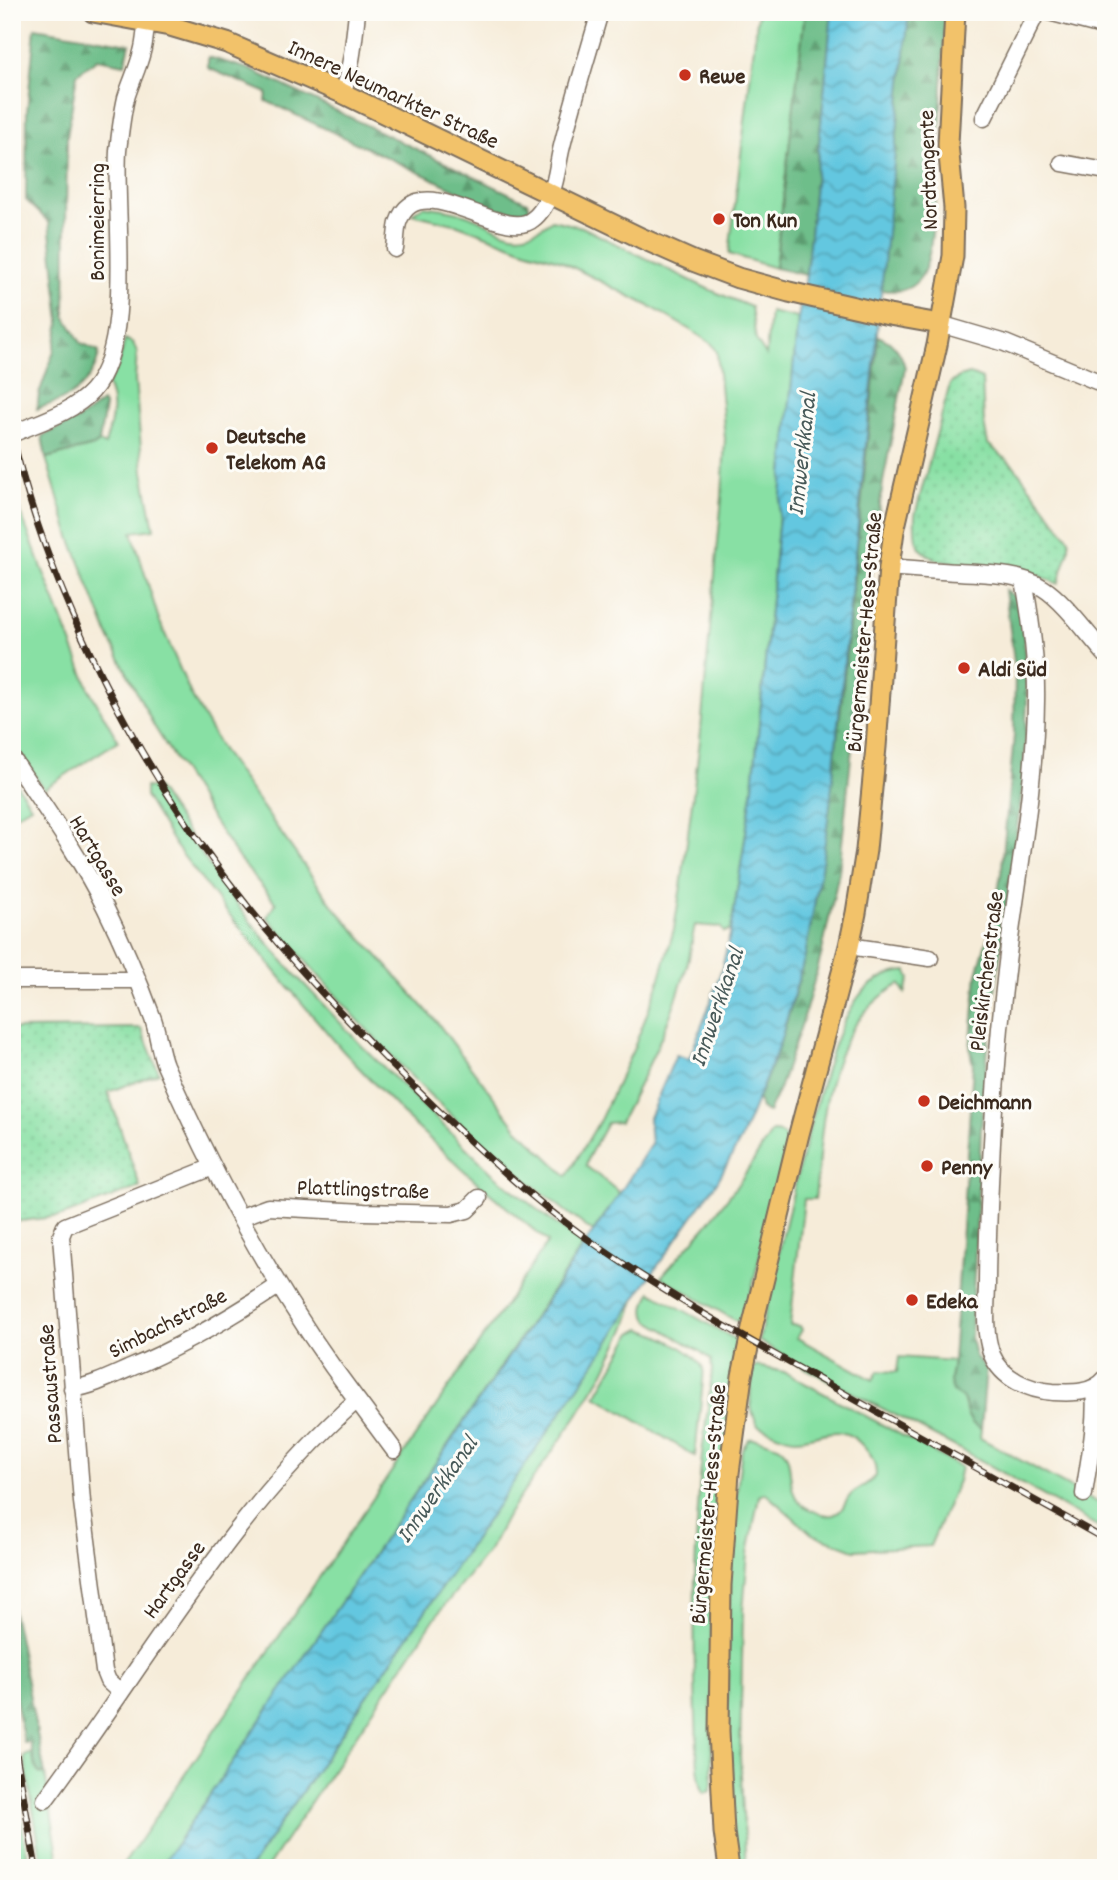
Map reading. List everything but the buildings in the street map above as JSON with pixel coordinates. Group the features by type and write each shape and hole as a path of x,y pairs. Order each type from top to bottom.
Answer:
{"main road":[{"name":"Innere Neumarkter Straße","path":"93,12 146,21 227,43 342,93 641,238 738,278 889,315 940,324"},
{"name":"Nordtangente","path":"940,324 953,256 954,208 948,144 955,12"},
{"name":"Bürgermeister-Hess-Straße","path":"729,1868 724,1832 719,1731 721,1585 729,1473 742,1376 789,1173 849,946 858,901 871,804 889,567 898,508 940,324"}],"street":[{"path":"342,93 353,53 358,12"},
{"path":"395,249 398,224 403,213 412,205 422,202 446,203 506,224 527,223 535,218 551,193 600,12"},
{"path":"984,117 1037,12"},
{"path":"1049,12 1106,27"},
{"name":"Bonimeierring","path":"12,433 68,409 91,392 109,360 115,337 119,298 120,129 126,99 144,44 146,21"},
{"path":"1062,163 1106,171"},
{"path":"940,324 1005,343 1106,385"},
{"path":"889,567 1000,575 1037,585 1051,594 1106,655"},
{"name":"Pleiskirchenstraße","path":"1024,580 1032,633 1036,701 1031,780 998,1048 986,1309 989,1343 992,1356 999,1367 1010,1377 1037,1390 1065,1392 1100,1383"},
{"name":"Hartgasse","path":"12,758 104,904 154,1021 164,1061 213,1167 278,1286 394,1450"},
{"path":"849,946 930,958"},
{"path":"12,980 136,980"},
{"name":"Passaustraße","path":"120,1692 108,1681 104,1671 82,1502 61,1236 65,1226 213,1167"},
{"name":"Plattlingstraße","path":"241,1217 268,1207 451,1214 467,1210 479,1198"},
{"name":"Simbachstraße","path":"72,1388 84,1387 149,1360 213,1327 278,1286"},
{"path":"1084,1494 1100,1383"},
{"name":"Hartgasse","path":"45,1800 221,1551 277,1480 357,1399"}],"green space":[{"path":"758,12 805,12 775,268 729,254"},
{"path":"805,12 832,12 806,275 775,268"},
{"path":"909,12 946,12 936,190 930,248 923,272 916,283 907,288 887,291 881,290"},
{"path":"35,28 130,44 125,64 97,59 77,74 67,137 65,316 81,343 99,351 98,357 90,376 80,388 61,400 37,409 60,322 49,222 26,200 27,112"},
{"path":"208,57 249,69 527,202 530,209 516,212 495,208 266,101 267,93 208,68"},
{"path":"423,206 461,213 516,235 527,234 552,220 582,227 708,289 751,307 756,340 766,355 770,312 798,318 753,787 731,930 724,932 720,927 695,925 682,983 667,1024 620,1122 607,1123 589,1156 586,1166 620,1193 593,1232 511,1167 433,1098 369,1032 267,917 276,903 239,859 211,817 154,726 109,637 70,537 46,458 94,446 99,442 105,445 112,407 107,385 119,364 125,339 133,343 137,352 135,380 143,472 154,529 132,532 159,620 191,695 224,753 333,906 436,1021 517,1128 567,1176 600,1120 633,1050 658,985 674,929 700,740 722,497 725,439 717,352 712,344 653,308 559,260 458,225 412,214"},
{"path":"878,336 896,348 905,368 883,482 869,586 839,872 821,956 803,1020 779,1089 768,1112 761,1109 758,1099 779,1046 794,997 805,956 822,863 842,698"},
{"path":"970,374 982,379 988,444 1014,466 1069,539 1069,550 1058,584 1032,573 938,560 924,552 917,543 915,515 950,384 959,377"},
{"path":"102,402 105,407 99,442 94,446 46,458 42,436 79,419"},
{"path":"12,491 90,691 118,741 44,789 12,743"},
{"path":"1005,590 1019,600 1027,702 1023,784 989,1035 981,1131 971,1338 975,1356 986,1369 981,1429 972,1423 962,1398 952,1392 950,1381 977,974 993,925 1002,867 1014,735 1015,670"},
{"path":"12,777 31,806 12,817"},
{"path":"145,787 157,788 251,923 362,1046 493,1174 584,1244 160,1868 121,1868 548,1242 409,1120 343,1051 222,906 175,845 145,796"},
{"path":"907,971 910,979 905,993 900,984 875,1002 855,1024 841,1050 825,1108 815,1199 804,1199 790,1325 800,1326 802,1330 797,1338 873,1380 878,1371 897,1372 899,1357 953,1361 950,1381 963,1400 970,1419 981,1429 980,1438 1106,1507 1106,1531 759,1341 797,1177 824,1075 841,1028 857,999 873,983 886,976"},
{"path":"141,1028 159,1073 108,1092 140,1187 62,1216 12,1222 12,1029"},
{"path":"772,1132 782,1134 787,1144 743,1325 661,1277 739,1183"},
{"path":"651,1292 742,1343 720,1488 711,1580 712,1784 710,1791 704,1793 697,1747 695,1587 699,1487 712,1369 711,1360 701,1352 648,1320 645,1310"},
{"path":"637,1295 625,1329 604,1372 577,1416 507,1516 489,1550 437,1615 267,1868 250,1868 609,1342"},
{"path":"641,1329 667,1339 685,1350 703,1369 695,1456 596,1396 632,1333"},
{"path":"757,1366 784,1372 961,1467 958,1481 930,1546 854,1550 812,1534 765,1493 759,1496 748,1554 743,1610 740,1757 746,1868 735,1868 728,1755 728,1630 731,1557 742,1449 749,1439 780,1447 789,1462 797,1500 805,1507 825,1515 837,1513 851,1494 876,1476 869,1453 855,1438 846,1434 830,1432 791,1439 758,1426 750,1398 754,1368"},
{"path":"12,1606 45,1774 39,1773 35,1766 30,1743 24,1743 12,1678"},
{"path":"32,1753 39,1773 45,1774 60,1868 43,1868 24,1756"},
{"path":"12,1773 30,1868 12,1868"}],"water":[{"name":"Innwerkkanal","path":"832,12 909,12 830,806 805,956 779,1046 741,1139 717,1182 637,1295 609,1342 250,1868 160,1868 620,1193 651,1144 649,1118 676,1055 689,1059 707,1012 731,930 753,787 798,318 806,275"}],"railway":[{"path":"12,435 50,560 76,623 137,744 210,856 267,931 386,1059 518,1184 618,1260 739,1334 1106,1540"},
{"path":"12,1731 36,1868"}],"place":[{"name":"Rewe","path":"685,75"},
{"name":"Ton Kun","path":"719,219"},
{"name":"Deutsche Telekom AG","path":"212,448"},
{"name":"Aldi Süd","path":"964,668"},
{"name":"Deichmann","path":"924,1101"},
{"name":"Penny","path":"927,1166"},
{"name":"Edeka","path":"912,1300"}]}
